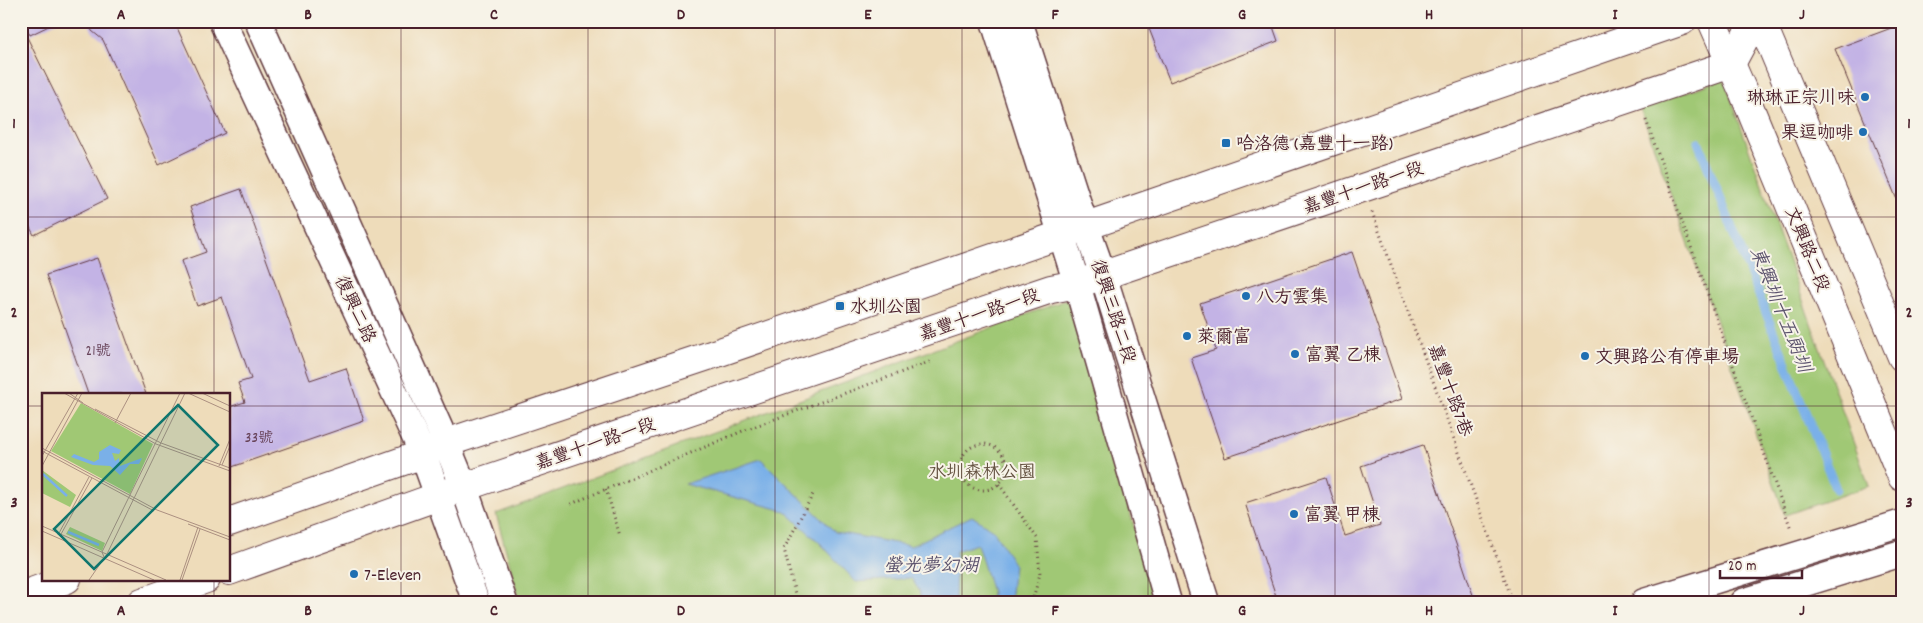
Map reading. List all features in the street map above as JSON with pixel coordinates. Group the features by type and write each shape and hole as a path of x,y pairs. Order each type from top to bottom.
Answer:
{"street":[{"name":"復興二路","path":"222,21 434,448 464,487 504,602"},
{"name":"復興二路","path":"258,21 434,448 439,496 476,602"},
{"name":"復興三路二段","path":"994,21 1073,230 1103,275 1206,602"},
{"name":"復興三路二段","path":"1019,21 1073,230 1076,284 1168,602"},
{"path":"230,522 434,448 1040,243 1073,230 1682,21"},
{"name":"文興路二段","path":"1712,21 1902,478"},
{"path":"1731,64 1754,21"},
{"path":"1761,21 1902,357"},
{"name":"嘉豐十一路一段","path":"230,571 464,487 1051,289 1076,284 1731,64"},
{"path":"1644,602 1902,523"},
{"path":"1743,602 1902,553"},
{"path":"21,596 64,580"},
{"path":"142,602 203,580"}],"path":[{"path":"1646,120 1792,530"},
{"name":"嘉豐十路7巷","path":"1362,187 1513,602"},
{"path":"571,504 745,430 939,358"},
{"path":"978,444 993,446 999,450 1004,456 1006,464 1004,478 999,484 992,489 984,490 970,486 961,474 962,459 965,452 978,444"},
{"path":"999,484 1037,538 1040,574 1032,602"},
{"path":"606,489 620,536"},
{"path":"797,602 784,549 814,494"}],"green space":[{"path":"1724,79 1869,486 1785,515 1640,108"},
{"name":"水圳森林公園","path":"1068,299 1156,602 520,602 496,514"}],"water":[{"name":"螢光夢幻湖","path":"761,459 835,532 911,546 972,516 994,531 1014,564 1010,602 991,602 992,592 977,544 956,551 955,602 922,602 919,590 911,578 856,582 821,544 785,511 685,484"}],"building":[{"path":"23,21 59,21 30,35"},
{"path":"88,21 174,21 225,133 159,165 103,40 92,31"},
{"path":"1146,21 1271,21 1278,41 1170,82"},
{"path":"1902,24 1902,212 1835,49"},
{"path":"21,25 107,199 34,235 21,210"},
{"path":"241,189 310,380 346,368 364,421 230,468 230,407 245,402 238,383 251,379 222,297 197,306 181,261 206,252 190,207"},
{"name":"富翼 乙棟","path":"1352,252 1402,399 1225,458 1191,358 1216,350 1200,303"},
{"path":"97,258 146,393 88,393 46,275"},
{"name":"富翼 甲棟","path":"1423,445 1475,601 1278,602 1245,503 1326,477 1345,536 1380,525 1361,466"},
{"path":"428,595 430,602 408,602 408,601"}],"waterway":[{"name":"東興圳十五朗圳","path":"1698,142 1836,489"}],"place":[{"name":"琳琳正宗川味","path":"1865,97"},
{"name":"果逗咖啡","path":"1863,132"},
{"name":"哈洛德 (嘉豐十一路)","path":"1226,143"},
{"name":"八方雲集","path":"1246,296"},
{"name":"水圳公園","path":"840,306"},
{"name":"萊爾富","path":"1187,336"},
{"name":"富翼 乙棟","path":"1295,354"},
{"name":"文興路公有停車場","path":"1585,356"},
{"name":"富翼 甲棟","path":"1294,514"},
{"name":"7-Eleven","path":"354,574"}]}
